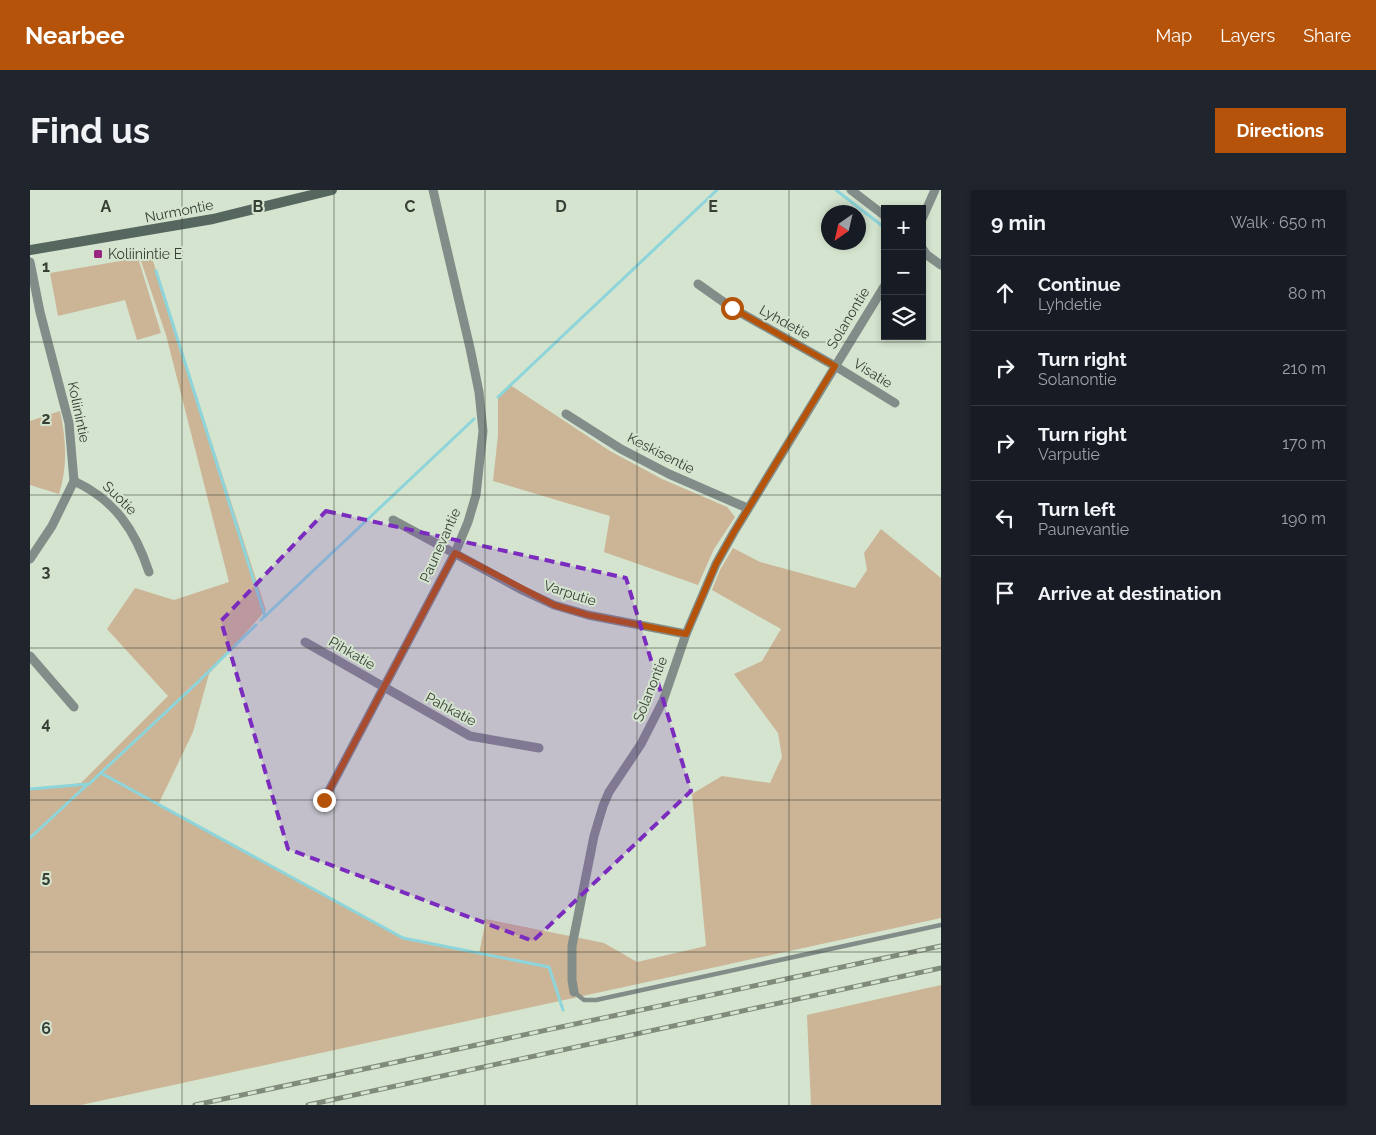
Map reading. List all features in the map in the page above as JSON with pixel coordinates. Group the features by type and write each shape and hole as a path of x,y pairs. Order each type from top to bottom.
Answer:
{"main road":[{"name":"Nurmontie","path":"30,250 213,219 332,190"}],"street":[{"name":"Paunevantie","path":"324,800 455,553 468,522 476,495 482,431 478,392 470,348 433,190"},
{"path":"851,190 881,213"},
{"path":"926,211 936,190"},
{"path":"923,250 941,265"},
{"name":"Koliinintie","path":"30,262 40,312 69,422 74,481"},
{"name":"Lyhdetie","path":"698,284 732,308 835,366"},
{"name":"Solanontie","path":"574,992 572,946 594,836 609,792 641,744 663,701 686,634 716,564 747,508 881,291"},
{"name":"Visatie","path":"835,366 895,404"},
{"name":"Keskisentie","path":"566,414 621,449 669,474 747,508"},
{"path":"30,559 52,526 74,481"},
{"name":"Suotie","path":"74,481 88,487 107,502 129,526 141,549 149,572"},
{"name":"Varputie","path":"393,520 554,605 588,615 686,634"},
{"name":"Pihkatie","path":"305,642 385,688"},
{"path":"30,656 74,707"},
{"name":"Pahkatie","path":"385,688 470,736 539,748"}],"lane":[{"path":"574,992 584,1000 596,1000 941,925"}],"highlighted area":[{"path":"326,511 626,578 691,791 533,941 288,849 221,621"}],"shaded area":[{"path":"151,255 266,610 209,674 193,732 158,805 403,938 479,954 486,919 604,943 637,962 706,946 692,794 722,776 770,783 782,757 778,733 734,674 762,661 781,629 712,590 720,570 733,548 760,562 855,588 867,570 864,553 881,529 941,578 941,918 81,1105 30,1105 30,789 81,783 168,696 107,629 135,588 174,600 229,582 166,335 140,258"},
{"path":"138,258 161,333 137,340 125,300 58,316 50,273"},
{"path":"510,385 610,451 662,479 727,507 735,517 714,549 698,585 604,552 610,516 493,481 498,435 498,397"},
{"path":"60,411 64,432 65,463 59,494 30,485 30,421"},
{"path":"941,985 941,1105 811,1105 807,1015"}],"waterway":[{"path":"498,397 717,190"},
{"path":"836,190 881,225"},
{"path":"156,271 265,616"},
{"path":"261,620 474,419"},
{"path":"30,789 89,784 256,625"},
{"path":"101,773 403,938 549,967 563,1010"},
{"path":"30,838 88,784"}],"railway":[{"path":"195,1105 941,946"},
{"path":"308,1105 941,968"}],"place":[{"name":"Koliinintie E","path":"98,254"}],"route":[{"path":"324,800 455,553 522,590 554,605 588,615 686,634 716,564 760,486 835,366 732,308"}]}
